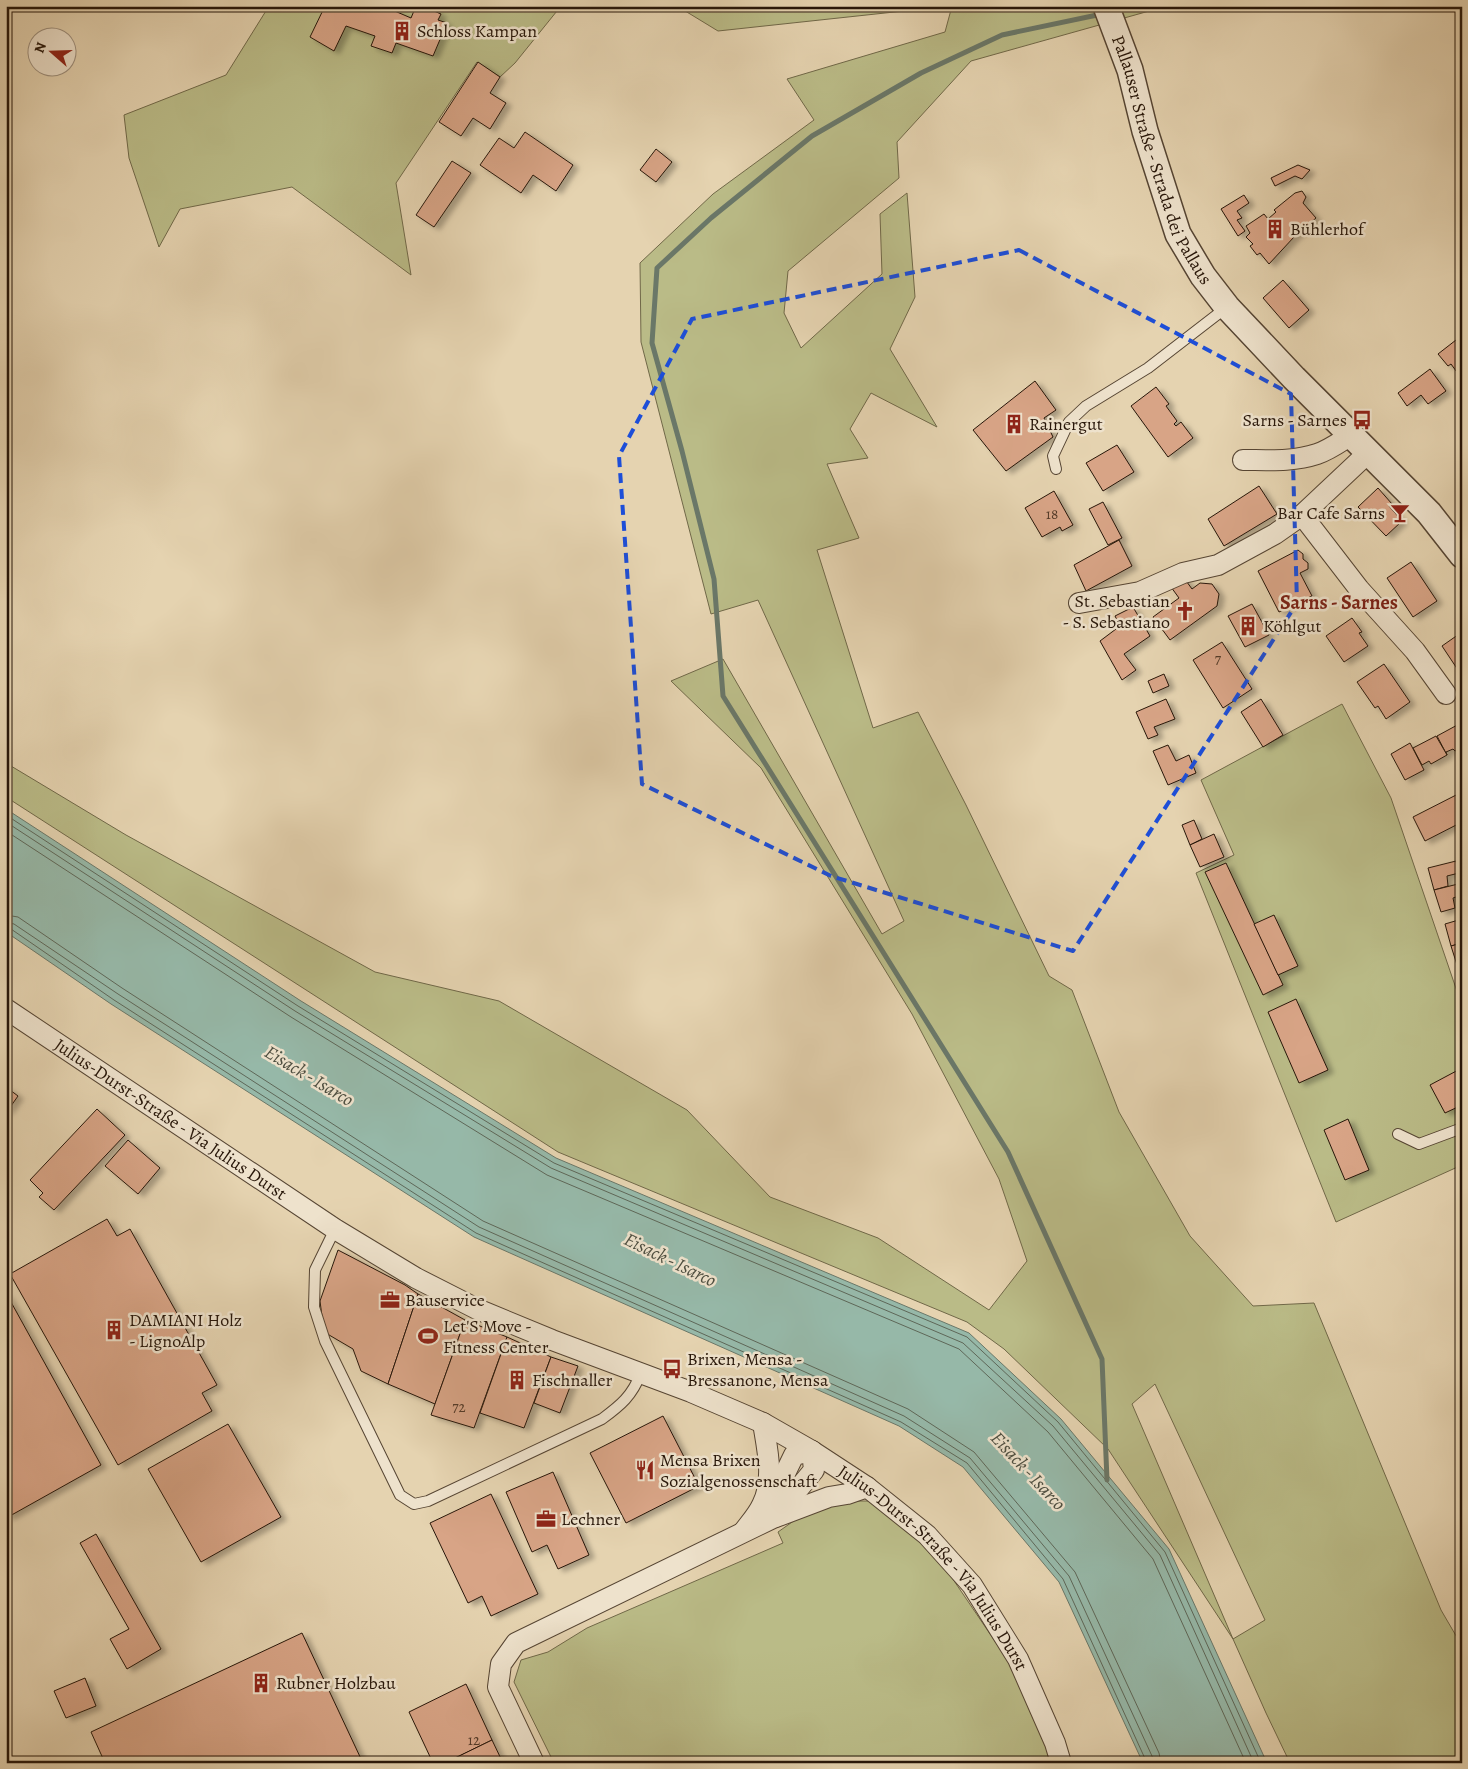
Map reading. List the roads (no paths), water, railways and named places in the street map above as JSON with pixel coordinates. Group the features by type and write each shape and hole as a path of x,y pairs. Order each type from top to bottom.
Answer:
{"street":[{"name":"Pallauser Straße - Strada dei Pallaus","path":"1106,6 1130,70 1145,131 1178,234 1204,276 1228,306 1294,378 1429,513 1462,555"},
{"path":"1243,460 1295,459 1318,454 1351,435"},
{"path":"1079,603 1140,592 1183,572 1218,565 1275,534 1302,515 1368,452"},
{"path":"1302,515 1359,589 1415,651 1446,694"},
{"name":"Julius-Durst-Straße - Via Julius Durst","path":"6,1009 335,1229 416,1278 477,1309 552,1340 692,1392 763,1422 867,1487 927,1535 972,1584 1018,1659 1055,1743 1061,1763"},
{"path":"763,1422 769,1458 769,1511"},
{"path":"769,1511 794,1455 812,1451"},
{"path":"534,1763 498,1687 501,1664 516,1643 744,1531 769,1511 847,1494 867,1487"}],"lane":[{"path":"1056,469 1053,456 1069,422 1086,406 1148,368 1228,306"},
{"path":"1398,1134 1419,1144 1462,1128"},
{"path":"335,1229 315,1270 314,1307 325,1341 400,1495 414,1504 428,1501 602,1419 623,1403 636,1385 641,1373"}],"water":[{"name":"Eisack - Isarco","path":"6,809 301,1001 556,1158 969,1333 1061,1419 1169,1549 1267,1763 1143,1763 1059,1582 963,1467 899,1426 474,1237 111,1004 6,932"}],"waterway":[{"path":"1115,11 1137,6"},
{"path":"1102,14 1002,35 921,73 812,136 711,218 657,268 652,343 682,451 714,579 723,696 1008,1152 1102,1359 1107,1480"}],"place":[{"name":"Schloss Kampan","path":"402,31"},
{"name":"Bühlerhof","path":"1275,229"},
{"name":"Sarns - Sarnes","path":"1362,420"},
{"name":"Rainergut","path":"1014,424"},
{"name":"Bar Cafe Sarns","path":"1400,513"},
{"name":"St. Sebastian - S. Sebastiano","path":"1185,611"},
{"name":"Köhlgut","path":"1248,626"},
{"name":"Bauservice","path":"390,1300"},
{"name":"DAMIANI Holz - LignoAlp","path":"114,1330"},
{"name":"Let'S Move - Fitness Center","path":"428,1336"},
{"name":"Brixen, Mensa - Bressanone, Mensa","path":"672,1369"},
{"name":"Fischnaller","path":"517,1380"},
{"name":"Mensa Brixen Sozialgenossenschaft","path":"645,1470"},
{"name":"Lechner","path":"546,1519"},
{"name":"Rubner Holzbau","path":"261,1683"}],"district":[{"name":"Sarns - Sarnes","path":"1339,602"}]}
